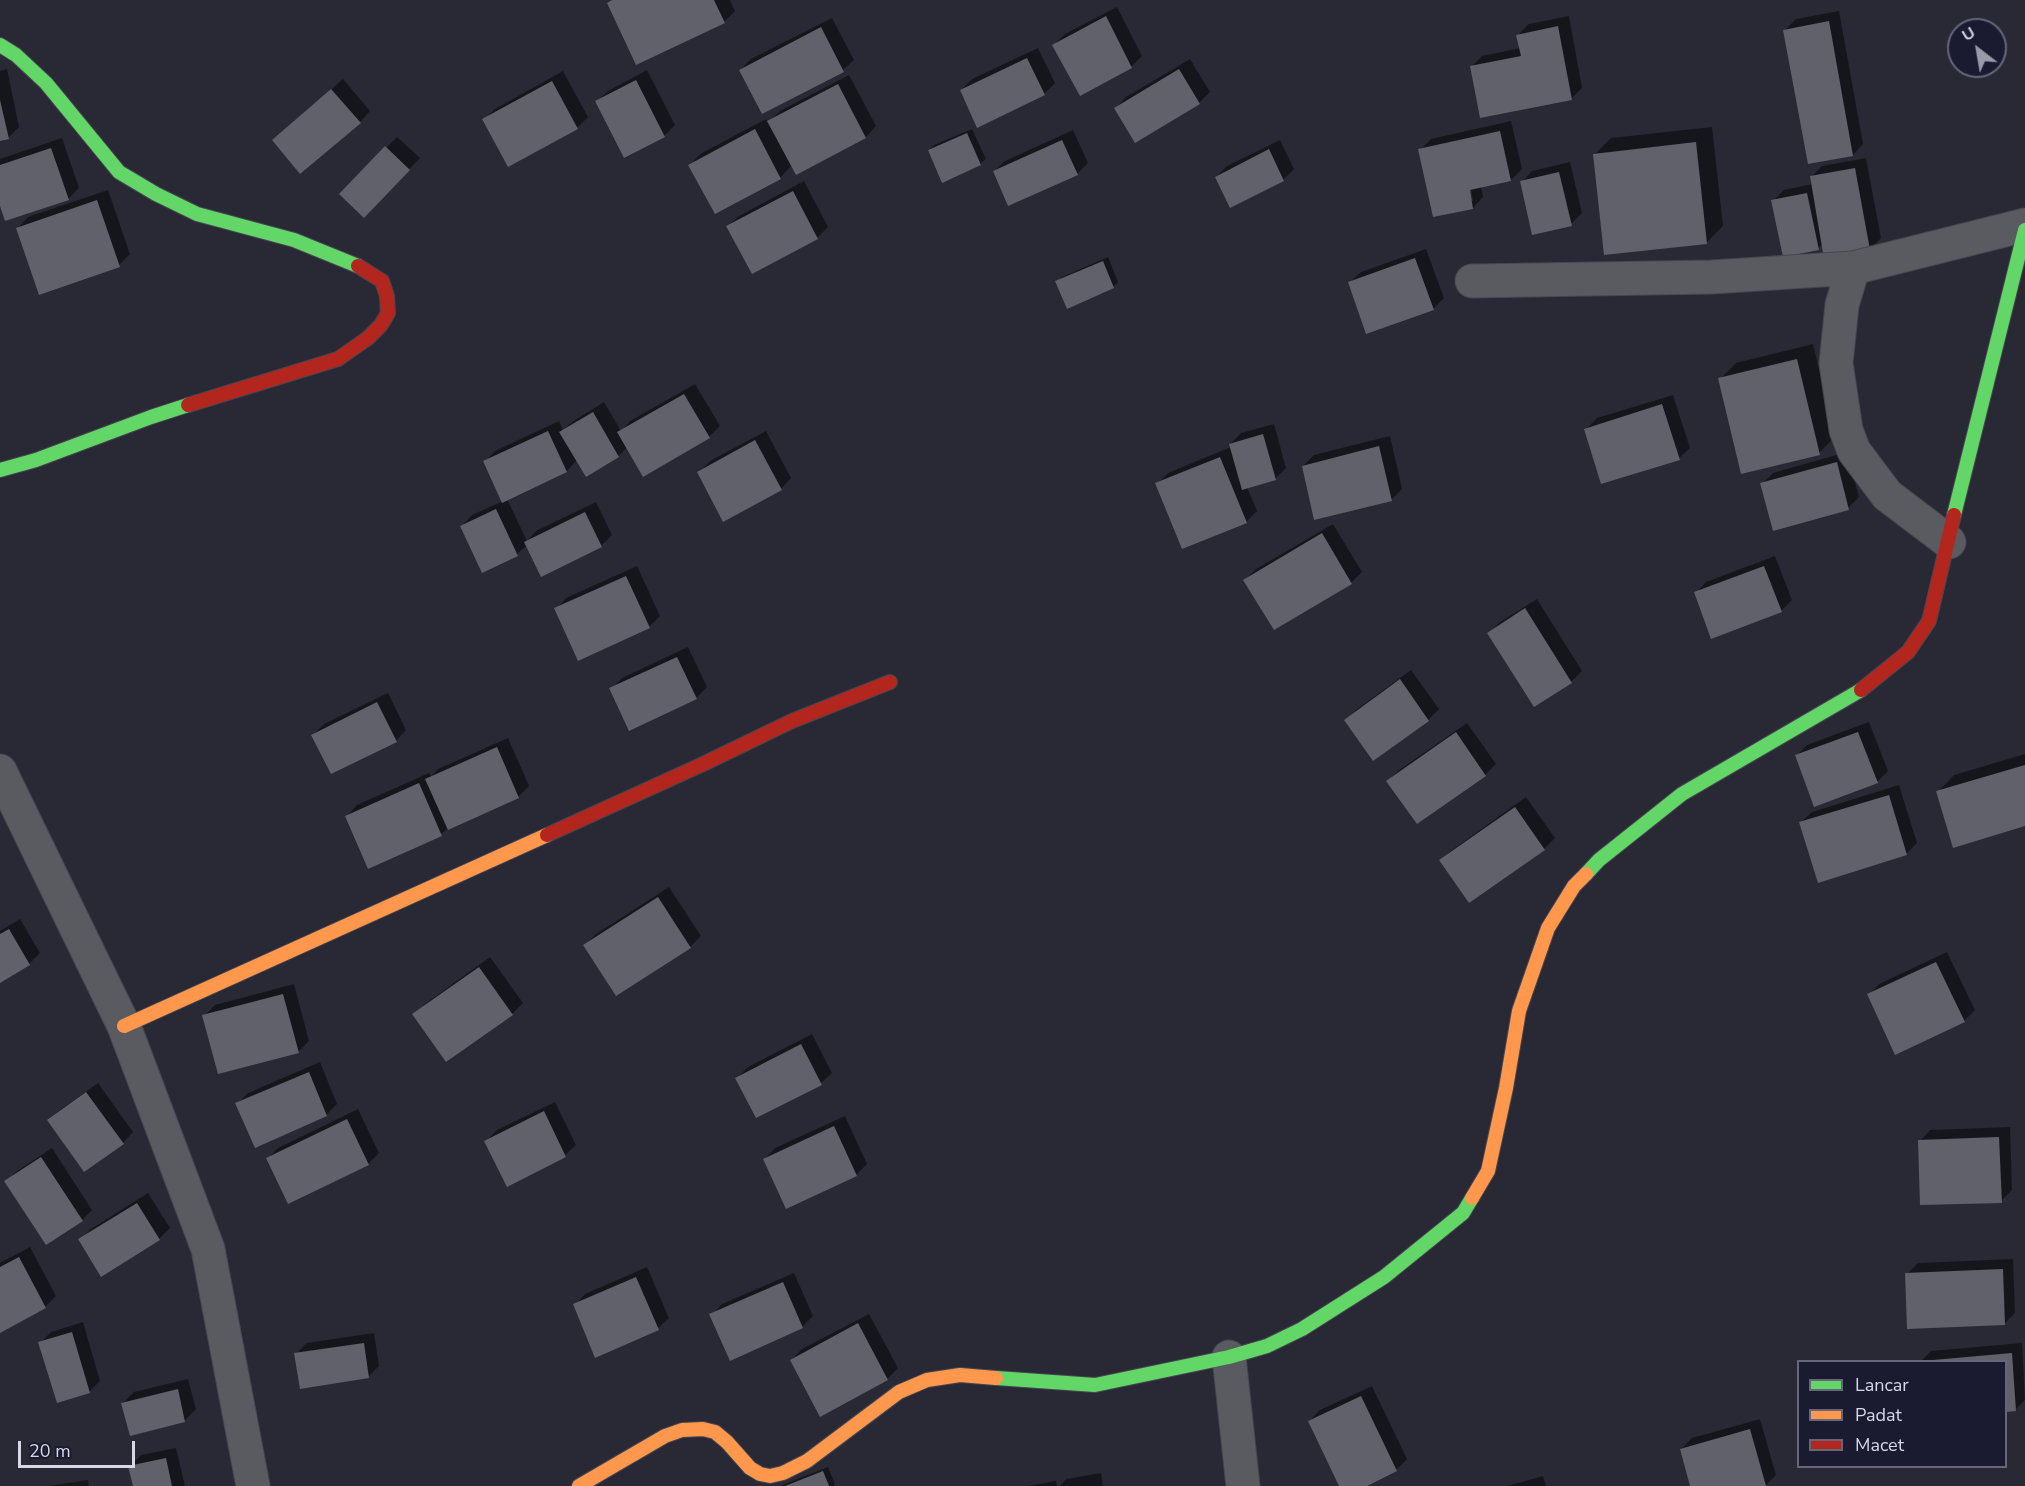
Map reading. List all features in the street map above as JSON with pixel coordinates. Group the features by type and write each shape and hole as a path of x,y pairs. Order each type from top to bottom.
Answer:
{"street":[{"path":"0,45 46,83 119,172 156,194 197,214 294,240 368,271 382,281 387,296 388,313 381,325 368,338 338,359 151,417 36,460 0,470"},
{"path":"579,1486 665,1436 682,1430 703,1429 716,1432 750,1468 760,1474 770,1476 783,1473 807,1461 899,1392 927,1380 960,1375 1095,1385 1229,1357 1267,1346 1302,1329 1384,1277 1462,1213 1488,1171 1506,1088 1519,1011 1548,928 1574,886 1599,860 1682,794 1867,686 1908,652 1929,621 2025,227 1853,268 1712,277 1472,282"},
{"path":"1853,268 1842,306 1836,363 1846,430 1854,451 1887,495 1949,542"},
{"path":"124,1026 691,770 792,721 890,682"},
{"path":"0,771 124,1026 208,1249 253,1486"},
{"path":"1229,1357 1243,1486"}],"building":[{"path":"612,0 714,0 725,23 636,65 607,3"},
{"path":"1106,16 1132,68 1080,96 1052,45"},
{"path":"1829,21 1853,156 1808,164 1783,30"},
{"path":"1558,26 1572,100 1480,118 1470,66 1521,56 1516,35"},
{"path":"821,27 844,72 762,114 739,70"},
{"path":"1027,58 1045,95 977,128 960,90"},
{"path":"1179,69 1200,104 1135,143 1114,108"},
{"path":"636,80 665,137 624,158 595,101"},
{"path":"552,81 578,129 508,167 482,119"},
{"path":"838,84 866,138 796,175 767,121"},
{"path":"331,89 361,123 300,174 272,140"},
{"path":"0,100 9,139 0,141"},
{"path":"755,129 781,179 715,214 688,165"},
{"path":"1500,131 1511,181 1470,190 1473,209 1433,217 1418,149"},
{"path":"967,133 981,165 942,183 928,150"},
{"path":"1062,140 1078,175 1008,206 993,171"},
{"path":"1696,142 1707,244 1604,255 1593,154"},
{"path":"385,146 410,170 364,218 339,194"},
{"path":"51,148 69,200 5,221 0,206 0,165"},
{"path":"1269,149 1284,181 1230,208 1215,177"},
{"path":"1855,168 1870,250 1824,259 1810,176"},
{"path":"1559,172 1572,226 1532,235 1520,181"},
{"path":"793,191 818,239 752,274 726,226"},
{"path":"1807,193 1819,250 1783,257 1771,200"},
{"path":"97,200 120,267 39,295 16,228"},
{"path":"1415,258 1434,310 1366,334 1348,282"},
{"path":"1103,261 1114,288 1067,309 1055,281"},
{"path":"1797,359 1820,455 1741,474 1718,378"},
{"path":"684,394 710,438 643,477 617,432"},
{"path":"1662,404 1680,460 1601,484 1584,429"},
{"path":"593,412 619,457 586,477 559,432"},
{"path":"548,431 567,472 502,503 483,461"},
{"path":"1263,434 1276,480 1242,490 1229,444"},
{"path":"755,440 782,490 723,522 697,472"},
{"path":"1379,446 1392,501 1314,520 1302,466"},
{"path":"1220,457 1247,523 1182,549 1155,483"},
{"path":"1837,462 1849,510 1773,531 1760,483"},
{"path":"496,509 518,556 482,573 460,526"},
{"path":"585,512 602,547 541,577 524,542"},
{"path":"1322,533 1352,584 1274,630 1243,580"},
{"path":"1764,566 1782,612 1711,639 1694,592"},
{"path":"626,576 650,628 578,661 554,608"},
{"path":"1525,608 1572,683 1534,707 1487,633"},
{"path":"677,657 697,699 629,731 609,688"},
{"path":"1400,679 1429,721 1373,761 1344,720"},
{"path":"377,702 397,742 331,774 311,735"},
{"path":"1456,732 1486,776 1417,824 1386,781"},
{"path":"1858,732 1878,783 1814,807 1795,755"},
{"path":"497,747 519,798 448,830 425,779"},
{"path":"2025,765 2025,826 1953,848 1936,791"},
{"path":"419,783 442,836 368,869 345,816"},
{"path":"1889,795 1907,855 1818,883 1799,822"},
{"path":"1515,807 1545,850 1469,903 1439,860"},
{"path":"658,897 691,948 616,996 583,945"},
{"path":"9,929 30,965 0,983 0,934"},
{"path":"1936,962 1965,1022 1895,1055 1867,994"},
{"path":"479,967 513,1015 446,1062 412,1014"},
{"path":"283,994 299,1053 218,1074 202,1015"},
{"path":"801,1044 822,1085 756,1118 735,1078"},
{"path":"309,1072 327,1116 255,1148 235,1103"},
{"path":"86,1092 124,1144 84,1172 47,1120"},
{"path":"544,1111 566,1157 507,1187 484,1141"},
{"path":"347,1119 369,1165 288,1204 266,1158"},
{"path":"834,1126 857,1176 786,1209 763,1159"},
{"path":"1999,1137 2002,1203 1920,1205 1918,1140"},
{"path":"41,1157 83,1221 46,1245 4,1181"},
{"path":"137,1203 160,1240 101,1277 78,1239"},
{"path":"19,1257 46,1308 0,1333 0,1267"},
{"path":"2003,1269 2005,1325 1907,1329 1905,1273"},
{"path":"636,1277 659,1330 595,1358 573,1304"},
{"path":"783,1282 803,1328 730,1361 709,1314"},
{"path":"858,1323 888,1380 820,1417 790,1360"},
{"path":"72,1332 90,1393 57,1403 38,1342"},
{"path":"364,1343 369,1378 300,1389 294,1353"},
{"path":"2012,1353 2016,1411 2007,1412 2007,1360 1933,1360"},
{"path":"178,1389 185,1422 130,1436 121,1403"},
{"path":"1361,1396 1397,1471 1367,1486 1339,1486 1308,1421"},
{"path":"1750,1429 1766,1486 1690,1486 1680,1449"},
{"path":"166,1458 172,1486 133,1486 128,1466"},
{"path":"823,1471 829,1486 785,1486"}],"traffic: fast":[{"path":"0,45 16,55 46,83 119,172 156,194 197,214 294,240 358,266"},
{"path":"1954,515 2025,230"},
{"path":"0,470 36,460 188,405"},
{"path":"1586,874 1599,860 1682,794 1861,690"},
{"path":"996,1378 1095,1385 1229,1357 1267,1346 1302,1329 1384,1277 1463,1213 1472,1198"}],"traffic: slow":[{"path":"124,1026 547,835"},
{"path":"1472,1198 1488,1171 1506,1088 1519,1011 1548,928 1574,886 1586,874"},
{"path":"579,1486 665,1436 682,1430 703,1429 715,1432 750,1468 760,1474 770,1476 783,1473 807,1461 899,1392 927,1380 960,1375 996,1378"}],"traffic: jam":[{"path":"188,405 338,359 368,338 381,325 388,313 387,296 382,281 358,266"},
{"path":"1861,690 1908,652 1929,621 1954,515"},
{"path":"547,835 792,721 890,682"}]}
